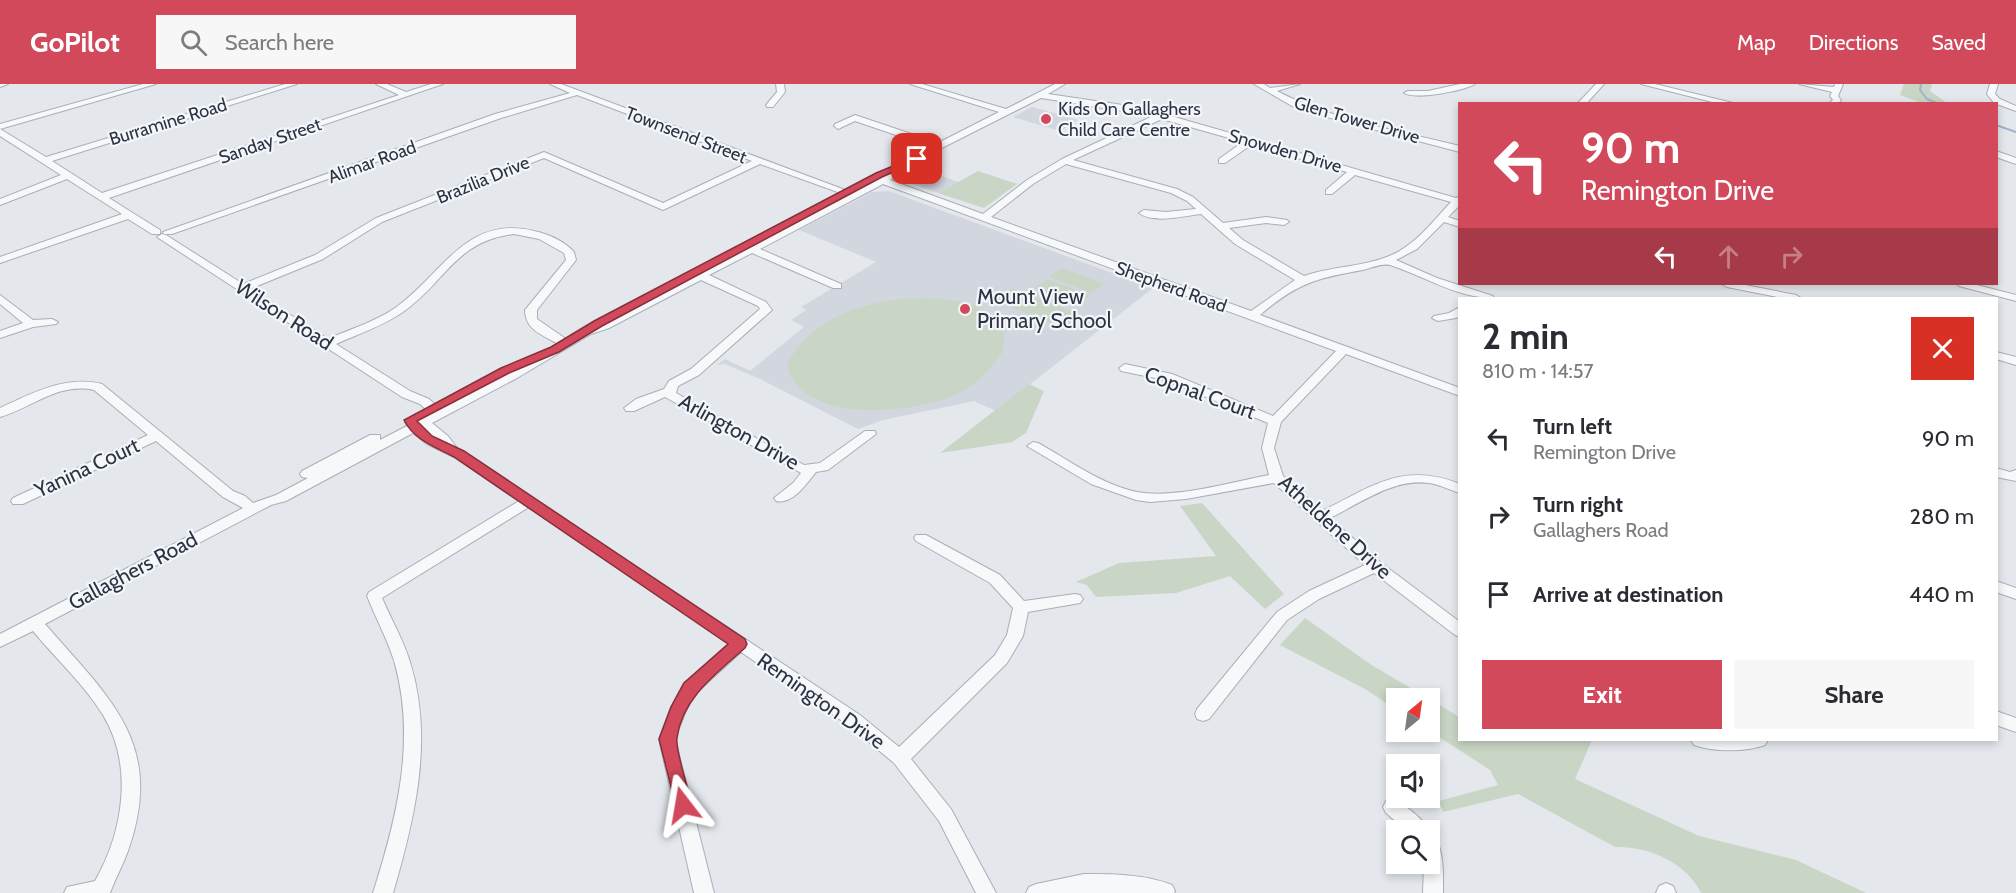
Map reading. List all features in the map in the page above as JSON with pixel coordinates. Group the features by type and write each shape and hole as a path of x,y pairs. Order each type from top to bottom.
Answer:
{"street":[{"path":"0,85 4,84"},
{"path":"0,129 152,84"},
{"name":"Burramine Road","path":"43,161 293,84"},
{"path":"380,84 406,95"},
{"name":"Sanday Street","path":"101,197 439,84"},
{"name":"Townsend Street","path":"554,84 843,194"},
{"path":"770,105 781,92 780,84"},
{"path":"914,84 1007,112"},
{"name":"Gallaghers Road","path":"254,508 273,493 553,351 586,332 605,326 698,274 1061,84"},
{"name":"Glen Tower Drive","path":"1258,84 1295,104 1322,113 1458,147"},
{"path":"1270,90 1296,84"},
{"path":"1408,93 1428,93 1470,84"},
{"path":"1583,102 1600,84"},
{"path":"1645,84 1707,101"},
{"path":"1803,84 1838,87 1834,102"},
{"path":"1994,84 1991,94 1997,101 2016,109"},
{"name":"Alimar Road","path":"162,234 498,116 577,93"},
{"name":"Snowden Drive","path":"1040,95 1120,105 1458,200"},
{"path":"984,218 1030,182 1065,161 1161,116"},
{"path":"838,126 855,118 940,147"},
{"name":"Wilson Road","path":"0,129 5,141 43,161 162,234 406,394 424,417"},
{"path":"1222,161 1250,141"},
{"name":"Brazilia Drive","path":"243,288 319,257 379,220 544,155 663,207 758,162"},
{"path":"1998,155 2016,162"},
{"path":"1065,161 1174,191 1190,199 1246,246 1303,280"},
{"path":"1329,192 1354,171"},
{"path":"0,202 67,176"},
{"name":"Gallaghers Road","path":"748,248 843,194 879,179"},
{"name":"Shepherd Road","path":"879,179 1458,391"},
{"path":"1252,316 1279,294 1303,280 1389,261 1409,250 1458,200"},
{"path":"1144,213 1166,215 1203,211"},
{"path":"0,260 129,215"},
{"path":"1440,218 1458,223"},
{"path":"1220,226 1266,220 1284,222"},
{"path":"327,343 399,310 460,250 473,242 504,232 520,231 533,232 569,252 571,260 531,310 531,320 553,351"},
{"path":"748,248 837,286"},
{"path":"1389,261 1480,297"},
{"name":"Arlington Drive","path":"670,392 673,384 695,372 766,310 762,304 698,274"},
{"path":"1732,285 1791,297"},
{"path":"1967,285 2016,298"},
{"path":"0,298 31,324"},
{"path":"1438,318 1452,316 1458,312"},
{"path":"0,335 31,324 52,322"},
{"path":"1275,421 1343,350"},
{"path":"1998,356 2016,361"},
{"name":"Copnal Court","path":"1125,368 1168,377 1275,421"},
{"path":"0,413 51,392 80,384 91,384 98,387 228,494 232,503 254,508"},
{"name":"Arlington Drive","path":"630,408 640,402 670,392"},
{"name":"Arlington Drive","path":"670,392 670,395 802,469 823,467 870,434"},
{"name":"Gallaghers Road","path":"0,641 254,508 281,498 399,436 424,417"},
{"name":"Remington Drive","path":"424,417 427,438 459,454 855,720 900,758 945,815 986,893"},
{"name":"Remington Drive","path":"424,417 459,454"},
{"name":"Atheldene Drive","path":"1275,421 1268,448 1277,478 1375,566 1458,629"},
{"path":"399,436 411,434 427,438"},
{"name":"Yanina Court","path":"18,501 156,436"},
{"path":"1033,446 1119,491 1138,496 1160,497 1277,478"},
{"name":"Arlington Drive","path":"781,498 798,486 811,469"},
{"path":"1998,473 2013,477 2016,474"},
{"path":"1320,517 1393,483 1416,478 1443,482 1458,488"},
{"path":"383,893 408,803 413,725 403,663 374,596 529,501"},
{"path":"921,538 994,579 1021,607"},
{"path":"1203,714 1282,616 1314,595 1375,566"},
{"path":"1998,587 2016,594"},
{"path":"1021,607 1075,599"},
{"path":"900,758 1001,659 1015,636 1021,607"},
{"path":"35,623 110,710 123,738 130,774 125,838 101,891 74,893"},
{"path":"705,893 668,739 679,707 690,688 739,644"},
{"path":"1998,719 2016,724"},
{"path":"1717,741 1746,741"},
{"path":"1393,808 1407,820"},
{"path":"1433,893 1434,874"},
{"path":"1036,893 1059,885 1125,883 1165,891"}],"shaded area":[{"name":"Kids On Gallaghers Child Care Centre","path":"1032,107 1078,120 1060,131 1013,117"},
{"path":"918,167 958,182 938,193 898,178"},
{"name":"Mount View Primary School","path":"889,191 1153,288 996,411 974,401 883,420 858,429 760,379 725,364 717,365 725,359 750,371 804,327 791,320 806,310 801,307 876,262 799,230 872,192"}],"green space":[{"path":"1904,84 1932,84 1930,91 1946,102 1919,102 1900,95"},
{"path":"978,171 1017,184 984,208 938,193"},
{"path":"1062,268 1104,284 1091,293 1049,277"},
{"path":"1047,279 1090,295 1077,305 1034,288"},
{"path":"1011,288 1076,313 1059,326 993,300"},
{"path":"902,299 942,299 982,309 1002,325 1004,342 1001,353 983,376 965,390 936,402 913,407 860,410 834,406 812,397 796,384 787,364 808,336 836,317 851,311"},
{"path":"1029,384 1044,391 1026,433 1012,442 940,453"},
{"path":"1202,503 1284,594 1265,609 1230,576 1176,593 1096,597 1087,585 1076,582 1119,563 1216,556 1180,506"},
{"path":"1305,618 1370,664 1410,688 1386,688 1386,703 1367,690 1280,645"},
{"path":"1440,705 1458,716 1458,741 1592,741 1575,779 1699,836 1796,860 1866,893 1701,893 1686,873 1665,858 1640,849 1615,847 1518,794 1443,812 1440,801 1498,785 1490,770 1440,738"}],"waterway":[{"path":"1921,84 1920,90 1927,99 1934,102"},
{"path":"1998,126 2016,132"}],"place":[{"name":"Kids On Gallaghers Child Care Centre","path":"1046,119"},
{"name":"Mount View Primary School","path":"965,309"}],"route":[{"path":"683,805 668,739 679,707 690,688 702,675 739,644 459,454 427,438 414,428 410,420 505,370 555,350 598,323 892,168 917,159"}]}
